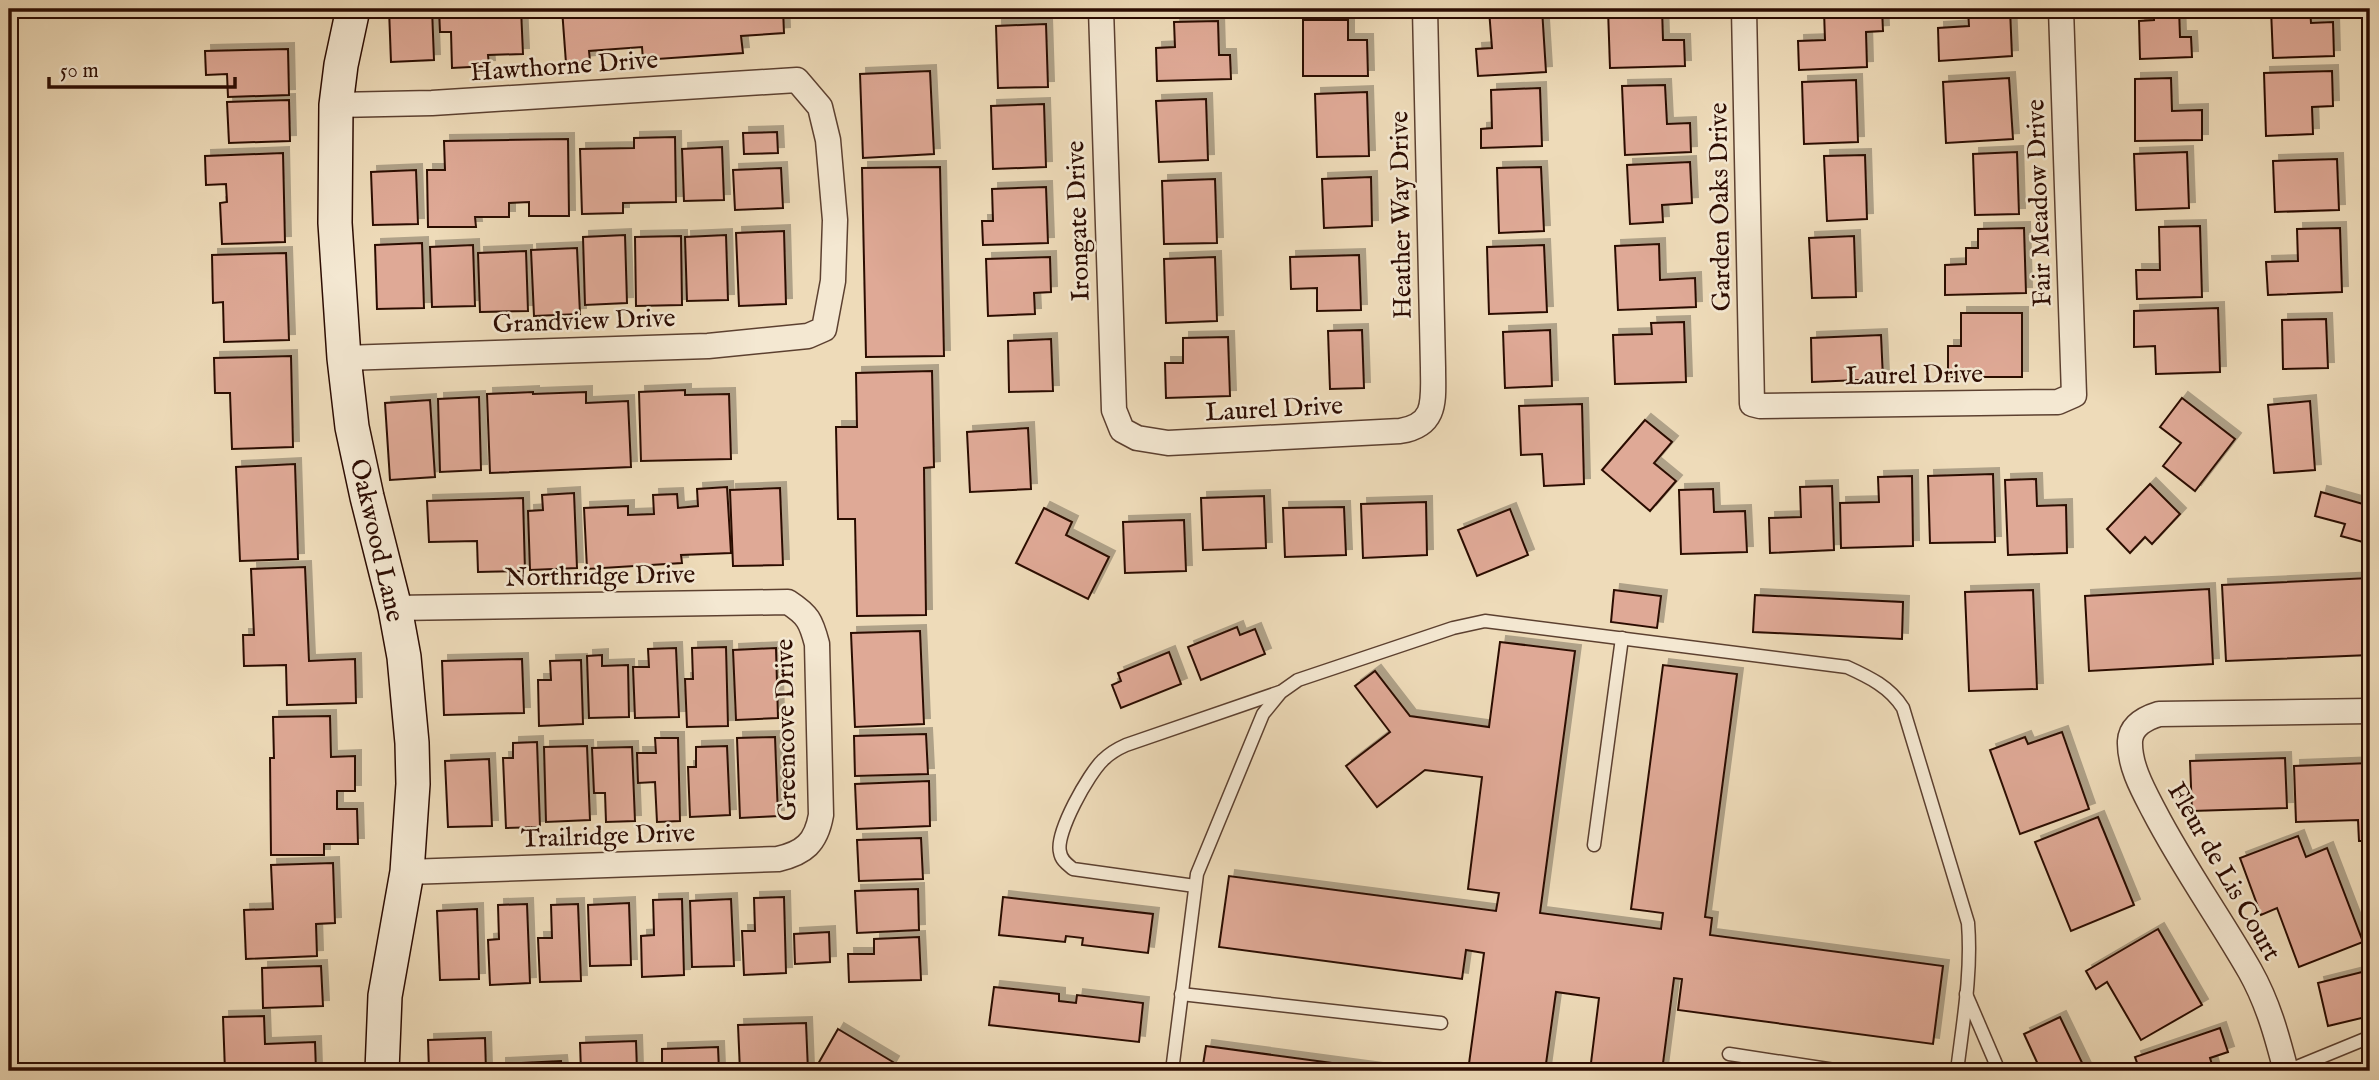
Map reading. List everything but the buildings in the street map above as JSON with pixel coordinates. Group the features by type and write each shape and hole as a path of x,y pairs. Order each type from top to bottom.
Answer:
{"street":[{"name":"Oakwood Lane","path":"354,9 341,65 336,105 335,223 344,358 352,427 366,497 395,608 404,657 412,743 413,784 407,872 385,996 382,1071"},
{"name":"Irongate Drive","path":"1101,9 1112,382 1114,410 1122,430"},
{"name":"Heather Way Drive","path":"1425,9 1433,368 1432,406 1428,418"},
{"name":"Garden Oaks Drive","path":"1744,9 1752,404"},
{"name":"Fair Meadow Drive","path":"2061,9 2074,395"},
{"name":"Hawthorne Drive","path":"336,105 432,103 797,80 820,107 828,140 835,220 833,281 824,329"},
{"name":"Grandview Drive","path":"344,358 708,346 808,336 824,329"},
{"name":"Laurel Drive","path":"1752,404 2057,402 2074,395"},
{"name":"Laurel Drive","path":"1122,430 1137,438 1168,443 1401,431 1416,429 1428,418"},
{"name":"Northridge Drive","path":"395,608 769,602 788,603 804,613"},
{"name":"Greencove Drive","path":"804,613 812,625 817,644 821,803 818,831 808,845"},
{"name":"Fleur de Lis Court","path":"2287,1071 2274,1024 2251,974 2176,853 2139,782 2130,741 2132,733 2144,719 2159,714 2370,711"},
{"name":"Trailridge Drive","path":"407,872 778,859 795,855 808,845"}],"lane":[{"path":"1172,1071 1197,874 1263,714 1281,692 1298,680 1453,628 1477,622 1499,622 1847,667 1869,677 1895,695 1903,708 1968,923 1970,947 1957,1071"},
{"path":"1594,845 1622,638"},
{"path":"1195,886 1073,869 1064,862 1059,852 1060,838 1083,785 1101,761 1126,745 1281,692"},
{"path":"1181,994 1441,1023"},
{"path":"1966,994 1999,1071"},
{"path":"2287,1071 2370,1037"},
{"path":"1728,1054 1841,1071"}]}
